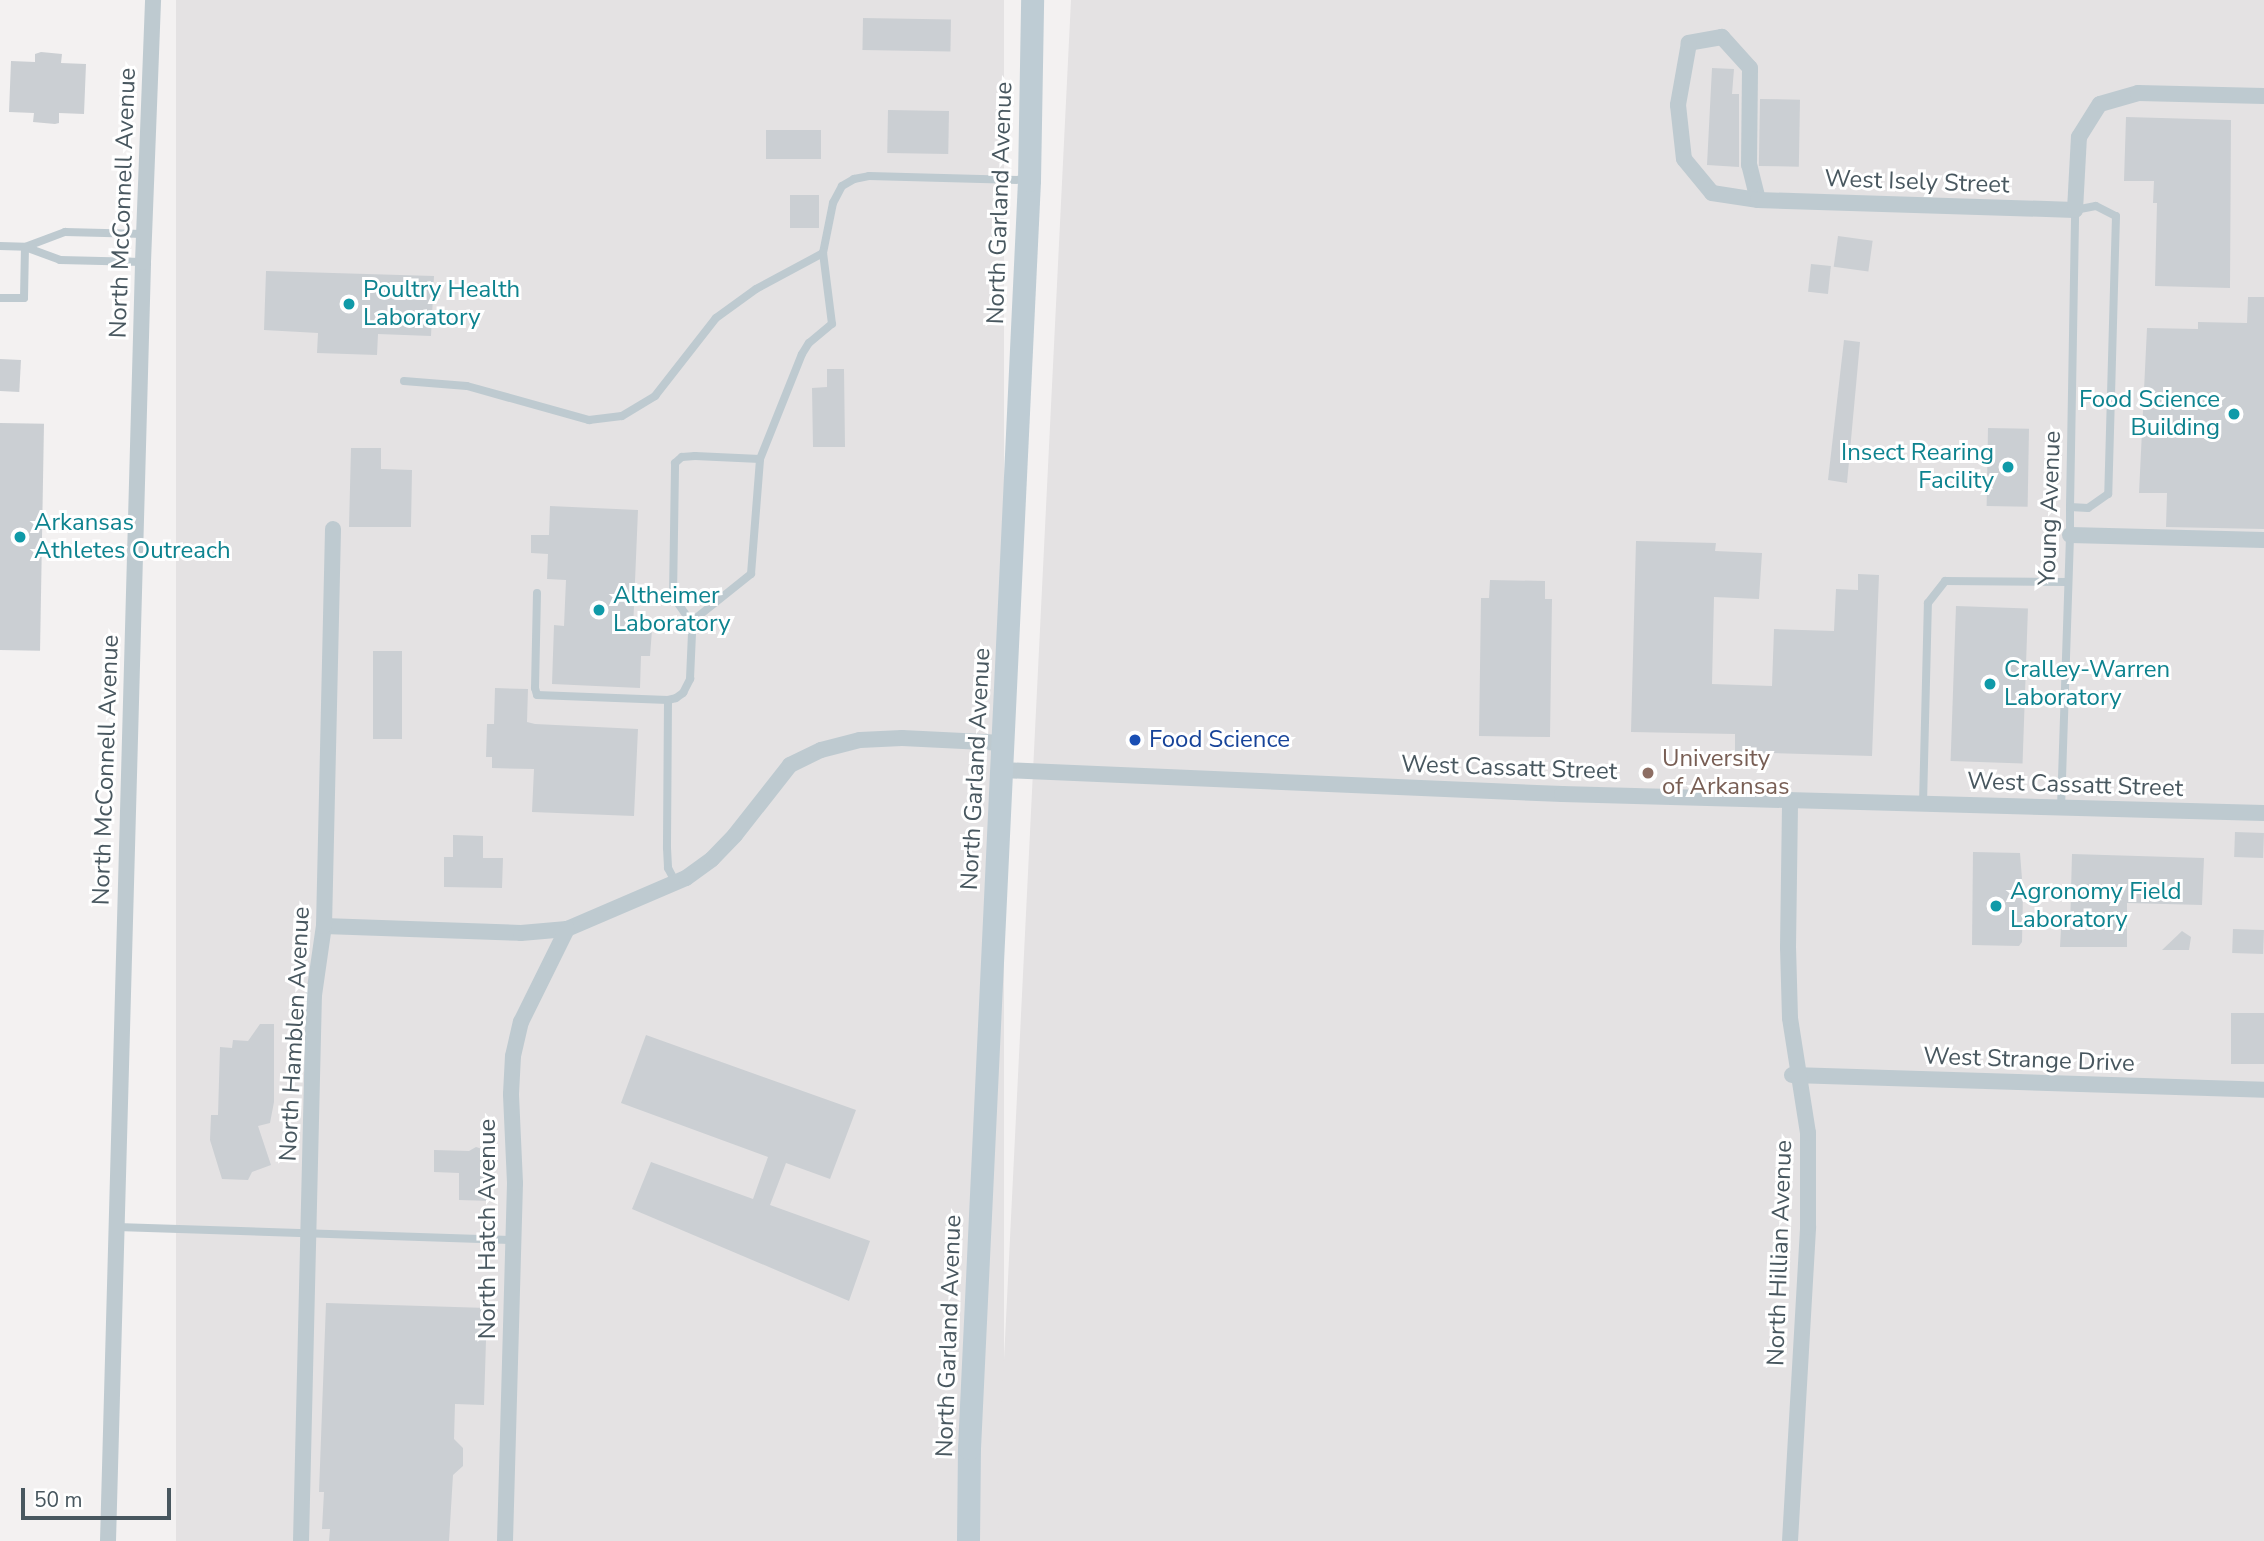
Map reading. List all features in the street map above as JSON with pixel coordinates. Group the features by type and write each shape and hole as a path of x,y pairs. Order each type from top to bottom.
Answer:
{"main road":[{"name":"North Garland Avenue","path":"968,1541 1028,180 1032,0"}],"street":[{"name":"North McConnell Avenue","path":"108,1541 143,262 153,0"},
{"name":"West Isely Street","path":"1758,200 1749,165 1750,68 1722,37 1689,43 1678,105 1684,159 1712,192 1758,200 2075,210"},
{"path":"2075,210 2079,137 2100,104 2138,93 2264,96"},
{"name":"North Hamblen Avenue","path":"301,1541 314,995 324,926 333,528"},
{"path":"2070,535 2264,540"},
{"path":"324,926 521,933 567,929 676,883 712,859 790,765 821,750 860,740 902,738 1004,743"},
{"name":"West Cassatt Street","path":"1003,769 1548,793 2264,813"},
{"name":"North Hillian Avenue","path":"1790,800 1790,1018 1795,1076 1808,1133 1808,1227 1790,1541"},
{"name":"North Hatch Avenue","path":"505,1541 514,1240 513,1056 521,1022 567,929"},
{"name":"West Strange Drive","path":"1795,1076 2264,1090"}],"lane":[{"path":"691,622 751,574 760,459 802,354 809,343 832,324 823,253 833,203 842,186 854,179 869,176 1028,180"},
{"path":"2070,507 2088,508 2108,494 2116,216 2096,206 2075,210"},
{"name":"Young Avenue","path":"2061,808 2070,535 2075,210"},
{"path":"25,247 65,232 144,234"},
{"path":"0,246 25,247 60,260 143,262"},
{"path":"0,298 24,298 25,247"},
{"path":"404,381 467,386 589,421 622,416 655,396 716,318 756,289 823,253"},
{"path":"537,593 537,695 668,700 683,693 691,679 691,622 673,596 675,463 682,457 695,456 760,459"},
{"path":"1923,804 1928,603 1945,581 2067,582"},
{"path":"668,700 667,848 668,867 676,883"},
{"path":"117,1227 514,1240"}],"shaded area":[{"path":"176,0 1004,0 1004,1541 176,1541"},
{"name":"University of Arkansas","path":"1071,0 2264,0 2264,1541 1000,1541 997,1502"}],"building":[{"path":"863,18 951,20 950,52 862,50"},
{"path":"35,54 62,54 61,63 86,64 84,114 59,113 59,123 55,124 33,122 34,113 9,112 11,61 35,62"},
{"path":"1712,68 1734,69 1732,94 1739,94 1739,167 1707,165"},
{"path":"1760,99 1800,100 1799,167 1759,166"},
{"path":"888,110 949,111 948,154 887,153"},
{"path":"2126,117 2231,120 2230,288 2155,286 2157,203 2153,203 2154,181 2124,181"},
{"path":"766,130 821,130 821,159 766,159"},
{"path":"790,195 819,195 819,228 790,228"},
{"path":"1838,236 1873,241 1868,272 1834,267"},
{"path":"1811,264 1831,266 1828,294 1808,292"},
{"name":"Poultry Health Laboratory","path":"266,271 434,276 431,336 378,334 377,355 317,353 318,333 264,330"},
{"name":"Food Science Building","path":"2248,297 2264,297 2264,529 2166,527 2167,493 2139,493 2147,328 2198,329 2198,322 2247,323"},
{"path":"1844,340 1860,342 1847,483 1828,480"},
{"path":"0,359 21,360 19,392 0,391"},
{"path":"827,369 844,369 845,447 813,447 812,388 827,387"},
{"name":"Arkansas Athletes Outreach","path":"0,423 44,424 40,651 0,650"},
{"name":"Insect Rearing Facility","path":"1988,428 2029,429 2028,507 1987,506"},
{"path":"351,448 381,448 381,469 412,470 411,527 349,527"},
{"name":"Altheimer Laboratory","path":"550,506 638,510 633,629 652,630 650,656 641,656 640,688 552,684 554,625 564,626 566,580 547,579 548,554 531,553 531,535 549,535"},
{"path":"1636,541 1716,543 1715,551 1762,553 1759,599 1714,597 1712,684 1772,686 1774,629 1834,631 1836,589 1858,590 1858,574 1879,575 1872,756 1735,752 1735,734 1631,732"},
{"path":"1490,580 1545,581 1545,599 1552,599 1550,737 1479,736 1481,598 1489,598"},
{"name":"Cralley-Warren Laboratory","path":"1956,606 2028,609 2023,763 1951,761"},
{"path":"373,651 402,651 402,739 373,739"},
{"path":"495,688 528,689 527,722 638,729 634,816 532,812 534,769 492,768 492,757 486,757 487,724 494,724"},
{"path":"2235,832 2264,833 2263,858 2234,857"},
{"path":"453,835 483,836 483,858 503,858 502,888 444,887 444,857 453,857"},
{"name":"Agronomy Field Laboratory","path":"1973,852 2020,853 2023,892 2022,942 2019,946 1972,945"},
{"path":"2072,854 2204,858 2202,905 2127,903 2127,947 2060,947 2061,929 2070,929"},
{"path":"2233,929 2264,930 2263,954 2232,953"},
{"path":"2182,931 2191,937 2189,950 2162,950"},
{"path":"2231,1013 2264,1013 2264,1064 2231,1064"},
{"path":"260,1024 274,1024 274,1102 270,1123 258,1126 271,1165 252,1172 248,1180 222,1179 210,1140 211,1115 218,1115 220,1047 232,1048 233,1040 248,1041"},
{"path":"646,1035 856,1110 830,1179 786,1163 770,1205 870,1241 849,1301 632,1209 651,1162 753,1199 768,1157 621,1103"},
{"path":"476,1147 492,1152 492,1201 459,1200 459,1173 434,1172 434,1150 469,1151"},
{"path":"326,1303 487,1308 484,1405 455,1404 454,1439 463,1448 463,1466 453,1475 449,1541 329,1541 330,1529 322,1529 324,1492 319,1492"}],"place":[{"name":"Poultry Health Laboratory","path":"349,304"},
{"name":"Food Science Building","path":"2234,414"},
{"name":"Insect Rearing Facility","path":"2008,467"},
{"name":"Arkansas Athletes Outreach","path":"20,537"},
{"name":"Altheimer Laboratory","path":"599,610"},
{"name":"Cralley-Warren Laboratory","path":"1990,684"},
{"name":"Food Science","path":"1135,740"},
{"name":"University of Arkansas","path":"1648,773"},
{"name":"Agronomy Field Laboratory","path":"1996,906"}]}
